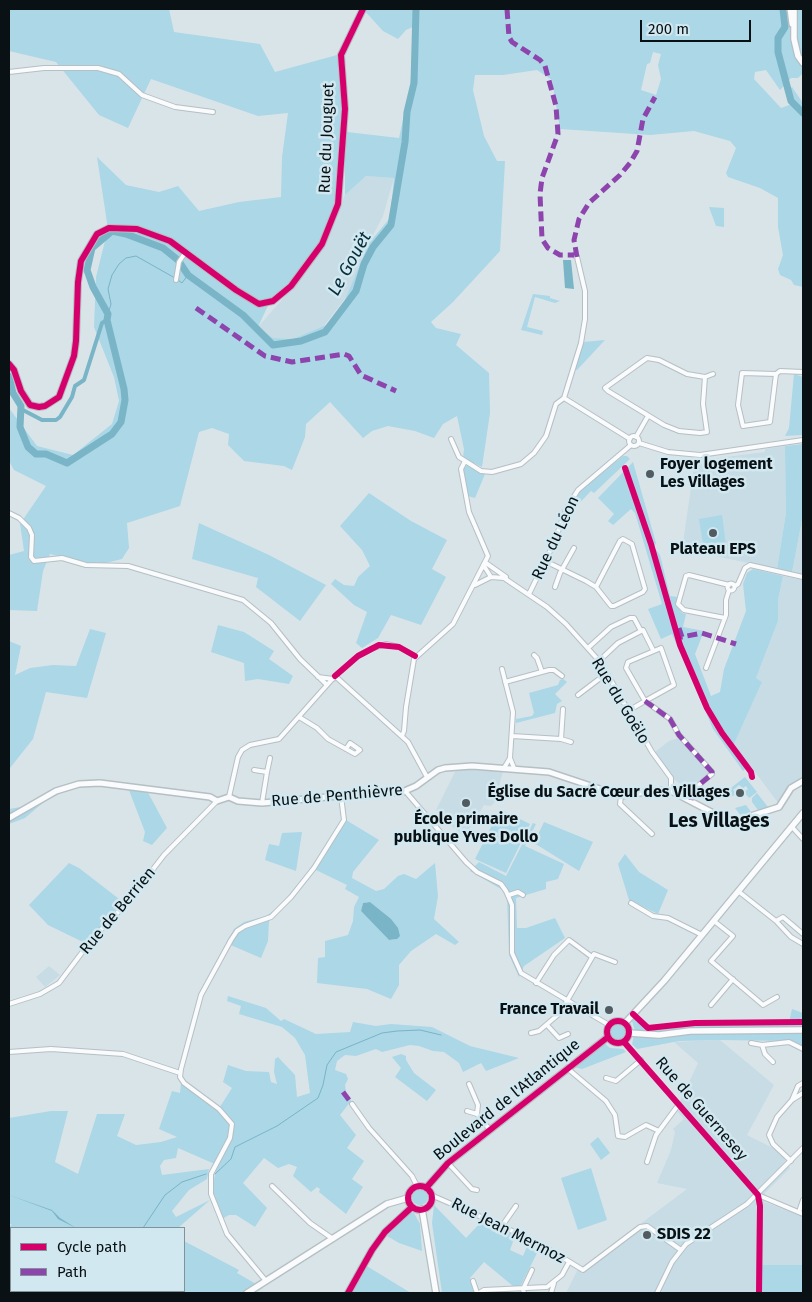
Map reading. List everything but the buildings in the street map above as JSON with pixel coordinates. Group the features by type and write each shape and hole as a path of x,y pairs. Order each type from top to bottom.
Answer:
{"main road":[{"path":"794,9 796,47 803,63"},
{"path":"625,1023 664,981 803,813"},
{"path":"625,1023 615,1022 610,1025 608,1037 613,1042 624,1042 629,1033"},
{"path":"625,1023 629,1033"},
{"path":"629,1033 659,1035 690,1031 803,1030"},
{"name":"Boulevard de l'Atlantique","path":"426,1188 448,1163 608,1037"},
{"path":"417,1186 426,1188 431,1195 428,1206 422,1209 412,1206 408,1198 410,1190 417,1186"},
{"path":"247,1293 387,1204 408,1198"},
{"path":"422,1209 436,1293"}],"street":[{"name":"Rue du Jouguet","path":"9,364 14,370 25,399 34,407 45,406 59,397 74,356 77,290 81,262 91,243 102,230 115,226 156,234 236,290 263,305 273,301 290,286 322,244 338,204 345,109 341,55 363,9"},
{"path":"790,9 795,31"},
{"path":"9,72 44,68 98,68 119,74 142,95 175,107 213,112"},
{"path":"176,279 179,262 184,254"},
{"path":"451,438 459,457 487,472 526,461 546,436 556,404 564,398 581,343 585,318 585,291 577,257 574,254"},
{"path":"705,376 703,404 708,432 679,432 648,416 605,388 643,360 659,360 687,374 705,376 713,374"},
{"path":"776,374 770,422 743,426 738,405 742,373 776,374 780,371 803,372"},
{"path":"564,398 630,439 631,445 639,444 668,452 700,455 803,440"},
{"path":"630,439 636,437 648,416"},
{"path":"636,437 639,444"},
{"name":"Rue du Léon","path":"529,594 566,509 578,490 631,445"},
{"path":"402,736 415,656 453,624 485,565 487,549 471,518 464,491 461,469 465,461"},
{"path":"9,513 29,528 32,535 30,557 34,561 62,558 86,565 128,566 243,600 271,622 300,659 327,685"},
{"path":"545,561 596,588 611,606 643,592 644,589 632,544 623,539 620,541 596,588"},
{"path":"555,587 574,548"},
{"path":"475,585 492,577 485,565"},
{"name":"Rue du Goëlo","path":"485,565 529,594 556,615 599,661 660,766 671,778 671,791"},
{"path":"729,590 734,590 745,568 750,565 803,577"},
{"path":"725,618 684,610 678,604 686,576 689,575 735,586"},
{"name":"Rue du Goëlo","path":"492,577 509,580"},
{"path":"706,668 725,618 729,584"},
{"path":"588,648 611,627 634,618 641,631 646,632 654,650"},
{"path":"599,661 618,643 641,631"},
{"path":"9,818 62,788 89,783 210,797 217,801 229,798 238,757 242,750 250,745 279,739 334,677 358,656 379,645 399,647 415,656"},
{"path":"628,711 645,701 674,685 661,648 626,664 645,701 670,719 679,736 712,772 692,790 691,800"},
{"path":"534,655 542,672"},
{"path":"502,669 513,712 510,758 504,768"},
{"path":"505,682 554,670 562,676"},
{"path":"578,695 607,673"},
{"path":"318,677 334,677 402,736 408,742 427,777"},
{"path":"561,739 563,709"},
{"path":"299,718 318,728 328,739 346,749"},
{"path":"512,736 561,739 571,742"},
{"path":"262,802 270,758"},
{"path":"510,758 514,768"},
{"name":"Rue de Penthièvre","path":"229,798 238,801 262,802 406,792 427,777 445,768 514,768 549,772 621,796 658,790 671,791 724,818 741,820 779,807 791,788 803,782"},
{"path":"254,770 267,772"},
{"path":"406,792 462,858 477,872 501,884 509,895 512,905 513,958 521,973 610,1025"},
{"path":"266,1281 232,1242 211,1194 211,1174 230,1138 232,1124 219,1109 184,1083 180,1073 202,995 231,940 237,931 245,926 271,917 291,897 314,868 344,820 341,796"},
{"path":"621,796 620,804 652,834"},
{"name":"Rue de Berrien","path":"9,1004 40,994 59,983 89,943 127,903 164,855 217,801"},
{"path":"792,827 803,840"},
{"path":"509,895 518,892 523,896"},
{"path":"738,892 776,922 791,937 803,944"},
{"path":"631,903 653,916 668,918 702,935"},
{"path":"776,922 783,917 803,934"},
{"path":"714,921 733,936 711,961 762,1005 777,997"},
{"path":"536,983 554,955 569,940 592,957"},
{"path":"531,1033 547,1025 560,1013 594,954 615,962"},
{"path":"710,1005 732,980"},
{"path":"547,1025 559,1038 568,1034"},
{"name":"Rue de Guernesey","path":"624,1042 758,1195"},
{"path":"751,1043 762,1045 788,1042 803,1048"},
{"path":"762,1045 765,1054 774,1062"},
{"path":"9,1052 51,1049 123,1054 180,1073"},
{"path":"606,1078 616,1081 641,1060"},
{"path":"567,1068 606,1101 616,1118 618,1136 625,1137 646,1124 659,1132"},
{"path":"792,1100 796,1088 803,1083"},
{"path":"469,1084 478,1106 477,1114"},
{"path":"791,1161 773,1144 769,1135 777,1117 792,1100 803,1094"},
{"path":"352,1104 369,1128 412,1176 417,1186"},
{"path":"647,1162 649,1151 659,1132 679,1104"},
{"path":"466,1111 477,1114 490,1130"},
{"path":"656,1293 668,1269 681,1250 699,1234 737,1211 758,1195 803,1148"},
{"path":"448,1163 472,1189 477,1190"},
{"path":"272,1186 310,1222 333,1239"},
{"name":"Rue Jean Mermoz","path":"431,1195 502,1226 583,1270 640,1227 647,1226 681,1250"},
{"path":"758,1195 801,1213 803,1200"},
{"path":"758,1195 760,1206 759,1293"},
{"path":"348,1293 372,1250 386,1232 412,1206"},
{"path":"502,1226 516,1206"},
{"path":"551,1293 554,1284 562,1275 569,1262"},
{"path":"524,1291 532,1270"},
{"path":"473,1281 478,1293 484,1290 524,1291 554,1284"}],"shaded area":[{"path":"9,9 169,9 174,32 260,44 275,72 337,55 344,94 337,204 321,242 294,278 271,299 258,327 273,338 293,339 336,321 369,243 390,218 394,178 366,176 345,195 345,138 347,132 399,138 410,87 415,26 406,30 398,39 383,31 363,9 803,9 803,73 798,78 791,78 780,90 766,70 755,72 754,79 781,108 792,104 786,92 792,87 803,103 803,287 794,285 791,280 780,275 778,269 783,255 778,227 778,198 760,188 728,177 726,173 736,148 730,141 694,131 650,135 560,129 552,80 537,70 503,75 475,75 473,90 484,136 497,161 505,161 500,251 453,302 431,322 436,328 461,334 456,345 489,373 490,413 482,467 463,458 464,449 457,416 443,424 434,438 415,431 388,426 372,431 363,438 330,402 306,424 305,437 292,470 284,466 244,461 228,445 229,434 212,428 199,432 180,506 127,523 129,548 122,559 97,565 50,554 43,571 37,611 9,610 9,555 24,551 20,524 46,486 14,470 9,461 9,408 37,446 73,455 112,424 119,401 114,377 94,327 96,277 108,229 97,157 126,185 159,192 178,186 199,211 239,202 281,197 282,157 288,113 258,116 151,79 128,128 99,115 56,62 9,51","holes":["653,52 661,54 658,65 661,79 656,95 641,90 647,64 650,63"]},
{"path":"366,176 394,178 383,216 369,243 347,296 323,327 293,339 273,338 258,327 307,271 324,245 345,195"},
{"path":"709,207 724,208 724,227 716,226"},
{"path":"563,260 571,260 574,289 565,288"},
{"path":"533,294 550,296 550,298 560,301 555,303 535,297 527,327 543,331 542,335 521,330"},
{"path":"605,340 577,370 571,368 583,342"},
{"path":"794,374 803,377 802,435 785,436 789,428"},
{"path":"803,444 803,515 792,572 777,569 786,513 785,446"},
{"path":"785,446 786,513 777,569 682,549 695,461 765,452 765,449"},
{"path":"623,456 627,456 630,459 594,493 591,491 565,518 581,490"},
{"path":"633,462 656,543 654,547 660,555 670,596 678,597 677,606 682,613 686,614 683,627 704,631 695,654 711,696 720,692 724,669 746,611 743,584 747,573 753,569 783,576 778,600 778,621 756,678 762,682 734,744 750,765 743,771 713,729 672,634 661,639 648,609 662,604 635,513 631,509 613,525 608,521 614,514 598,498"},
{"path":"467,465 485,474 475,498 468,496 463,468"},
{"path":"369,493 411,521 447,540 432,569 446,577 421,625 391,615 378,638 362,648 356,643 367,612 354,605 331,584 335,579 344,585 354,586 358,577 370,566 362,550 340,526"},
{"name":"Plateau EPS","path":"722,515 726,546 704,550 699,519"},
{"path":"803,515 803,574 792,572"},
{"path":"199,523 269,555 326,585 300,621 256,587 258,578 192,559"},
{"path":"783,576 803,580 803,778 788,787 779,804 734,744 762,682 756,678 778,621 778,600"},
{"path":"218,625 244,632 274,651 269,659 293,676 289,684 258,679 245,681 244,663 211,652"},
{"path":"90,629 106,633 87,698 46,692 33,739 10,768 9,774 9,641 21,646 15,675 30,668 53,665 76,666"},
{"path":"563,679 567,682 555,694 562,701 557,704 555,713 516,723 516,719 532,716 534,713 529,693 558,685 560,680"},
{"path":"679,738 709,773 688,790 675,780 655,752 669,741"},
{"name":"École primaire publique Yves Dollo","path":"456,770 503,771 495,802 491,806 484,805 464,838 436,810"},
{"path":"745,777 757,792 749,798 744,792 748,789 746,786 743,788 739,785 733,790 736,794 727,799 723,794"},
{"path":"80,782 101,786 77,787 63,792 45,801 25,818 9,824 9,809 27,806 54,788"},
{"path":"127,785 145,787 167,828 152,845 143,841 145,832"},
{"path":"344,792 346,820 379,840 353,872 352,878 376,891 384,889 398,876 404,874 416,879 435,863 438,896 434,919 459,942 455,945 436,934 411,951 399,965 399,985 391,999 367,989 317,983 318,958 325,957 325,941 348,935 353,921 354,907 359,897 345,889 347,885 316,870 293,899 269,921 268,941 261,958 226,943 234,929 244,922 266,916 279,907 306,874 335,834 342,820 339,793","holes":["370,902 382,912 397,939 389,940 361,911 363,903"]},
{"path":"757,793 768,807 758,810 752,802 752,798"},
{"path":"746,805 751,812 741,816 735,808"},
{"path":"500,809 530,824 506,873 475,859"},
{"path":"544,822 593,842 579,871 534,843"},
{"path":"533,823 536,824 525,846 564,864 558,879 546,882 546,889 516,898 517,928 526,928 555,918 565,938 524,966 519,977 509,955 507,897 501,889 470,871 479,862 506,876"},
{"path":"302,832 296,871 265,860 269,844 279,846 282,833"},
{"path":"625,854 639,872 668,890 658,914 629,900 618,864"},
{"path":"69,863 79,868 123,902 85,943 48,925 29,905"},
{"path":"370,902 391,919 398,928 400,936 397,939 389,940 361,911 363,903"},
{"path":"49,966 60,975 45,987 36,977"},
{"path":"228,996 266,1008 281,1021 284,1019 316,1034 350,1032 353,1022 376,1026 391,1024 432,1027 470,1046 519,1058 486,1071 481,1063 463,1072 459,1063 444,1052 433,1051 419,1046 410,1045 382,1052 376,1049 356,1056 345,1055 337,1061 335,1070 346,1074 348,1079 345,1085 346,1092 351,1101 340,1115 356,1135 347,1148 364,1161 352,1179 363,1187 346,1214 319,1192 320,1189 317,1187 311,1192 293,1176 297,1167 289,1164 278,1168 264,1158 243,1183 267,1208 255,1227 236,1215 229,1215 222,1219 212,1189 217,1165 178,1148 176,1158 164,1160 160,1166 162,1175 209,1169 207,1179 189,1190 172,1211 176,1217 210,1200 179,1227 10,1227 9,1284 9,1226 12,1225 9,1223 9,1118 51,1111 68,1111 55,1162 78,1174 97,1114 125,1114 117,1136 136,1145 161,1142 177,1137 159,1129 172,1091 180,1093 181,1083 218,1110 232,1088 223,1082 228,1065 246,1071 269,1072 271,1082 277,1084 274,1072 275,1059 278,1057 295,1075 297,1097 310,1093 305,1055 295,1038 282,1027 239,1014 241,1006 227,1001"},
{"path":"792,1009 803,1013 803,1046 790,1041 720,1040 679,1041 637,1049 632,1044 635,1031 632,1021 636,1018 648,1029 697,1024 789,1023"},
{"path":"618,1024 624,1026 626,1032 624,1038 618,1040 612,1038 610,1032 612,1026"},
{"path":"720,1040 774,1085 747,1135 775,1149 790,1168 765,1193 764,1202 803,1216 803,1265 762,1265 762,1293 566,1293 580,1265 583,1267 687,1189 657,1183 671,1150 675,1132 673,1129 684,1119 676,1110 698,1063 674,1042"},
{"path":"604,1043 610,1048 623,1049 626,1052 582,1069 574,1067"},
{"path":"401,1054 406,1056 406,1060 414,1073 436,1090 427,1101 395,1077 401,1068 392,1057"},
{"path":"598,1137 610,1153 601,1160 590,1144"},
{"path":"591,1168 607,1220 578,1230 561,1178"},
{"path":"417,1189 423,1189 428,1194 426,1203 417,1205 412,1200 412,1194"},
{"path":"9,1195 52,1210 60,1218 74,1227 58,1219 52,1211"},
{"path":"434,1205 466,1238 483,1220 515,1236 510,1250 523,1256 529,1242 540,1247 520,1287 513,1286 484,1262 470,1278 475,1293 442,1293 432,1223"},
{"path":"410,1212 414,1213 420,1224 422,1251 399,1243 387,1236"},
{"path":"185,1242 239,1270 237,1273 263,1288 255,1293 54,1293 185,1292"},
{"path":"359,1265 363,1268 365,1265 411,1293 345,1293"},
{"path":"761,1265 803,1265 803,1293 762,1293"}],"waterway":[{"name":"Le Gouët","path":"9,376 13,393 21,406 20,427 28,447 36,454 46,454 67,463 112,434 121,422 125,400 124,389 107,320 108,314 93,287 87,270 92,248 112,231 126,234 163,248 178,260 188,275 243,315 273,345 301,341 325,332 356,291 364,264 373,247 391,225 405,142 407,112 414,83 416,9"},
{"name":"Le Gouët","path":"783,9 785,27 778,38 778,52 791,101 803,113"},
{"path":"108,314 111,304 108,289 112,275 119,264 126,258 136,256 175,278"},
{"path":"178,280 182,283 188,275"},
{"path":"21,409 42,420 56,420 60,417 72,397 75,386 84,380 102,323 107,320"},
{"path":"215,1174 231,1159 235,1147 277,1126 318,1098 327,1065 336,1052 382,1033 420,1030 441,1035"},
{"path":"144,1227 165,1195 182,1182 206,1174"}],"marked path":[{"path":"507,9 509,37 512,42 540,60 545,66 556,106 558,134 542,178 540,194 542,239 548,248 560,255 574,255"},
{"path":"577,257 574,240 579,219 589,203 620,175 630,163 637,151 643,119 655,97"},
{"path":"196,308 265,356 292,362 344,354 349,356 361,375 396,391"},
{"path":"679,628 682,637 702,633 736,644"},
{"path":"645,701 670,719 679,735 712,772 693,790 691,800"},
{"path":"343,1092 352,1104"}],"cycle path":[{"path":"9,364 14,370 21,391 30,405 45,406 59,397 74,356 81,261 97,234 109,228 137,229 170,241 236,290 259,304 273,301 291,286 322,244 338,204 345,109 341,55 363,9"},
{"path":"625,468 651,544 680,645 707,708 722,733 751,772 752,777"},
{"path":"335,676 358,656 379,645 399,647 415,656"},
{"path":"633,1014 648,1028 695,1023 803,1022"},
{"path":"618,1021 626,1024 629,1032 626,1040 618,1043 610,1040 607,1032 610,1024 618,1021"},
{"path":"426,1188 448,1163 608,1037"},
{"path":"624,1042 758,1195 760,1206 759,1293"},
{"path":"420,1186 428,1190 432,1198 428,1206 420,1210 412,1206 408,1198 412,1190 420,1186"},
{"path":"348,1293 372,1250 385,1232 412,1207"}],"place":[{"name":"Foyer logement Les Villages","path":"650,474"},
{"name":"Plateau EPS","path":"713,533"},
{"name":"Église du Sacré Cœur des Villages","path":"740,793"},
{"name":"École primaire publique Yves Dollo","path":"466,803"},
{"name":"France Travail","path":"609,1010"},
{"name":"SDIS 22","path":"647,1235"}],"district":[{"name":"Les Villages","path":"719,822"}]}
